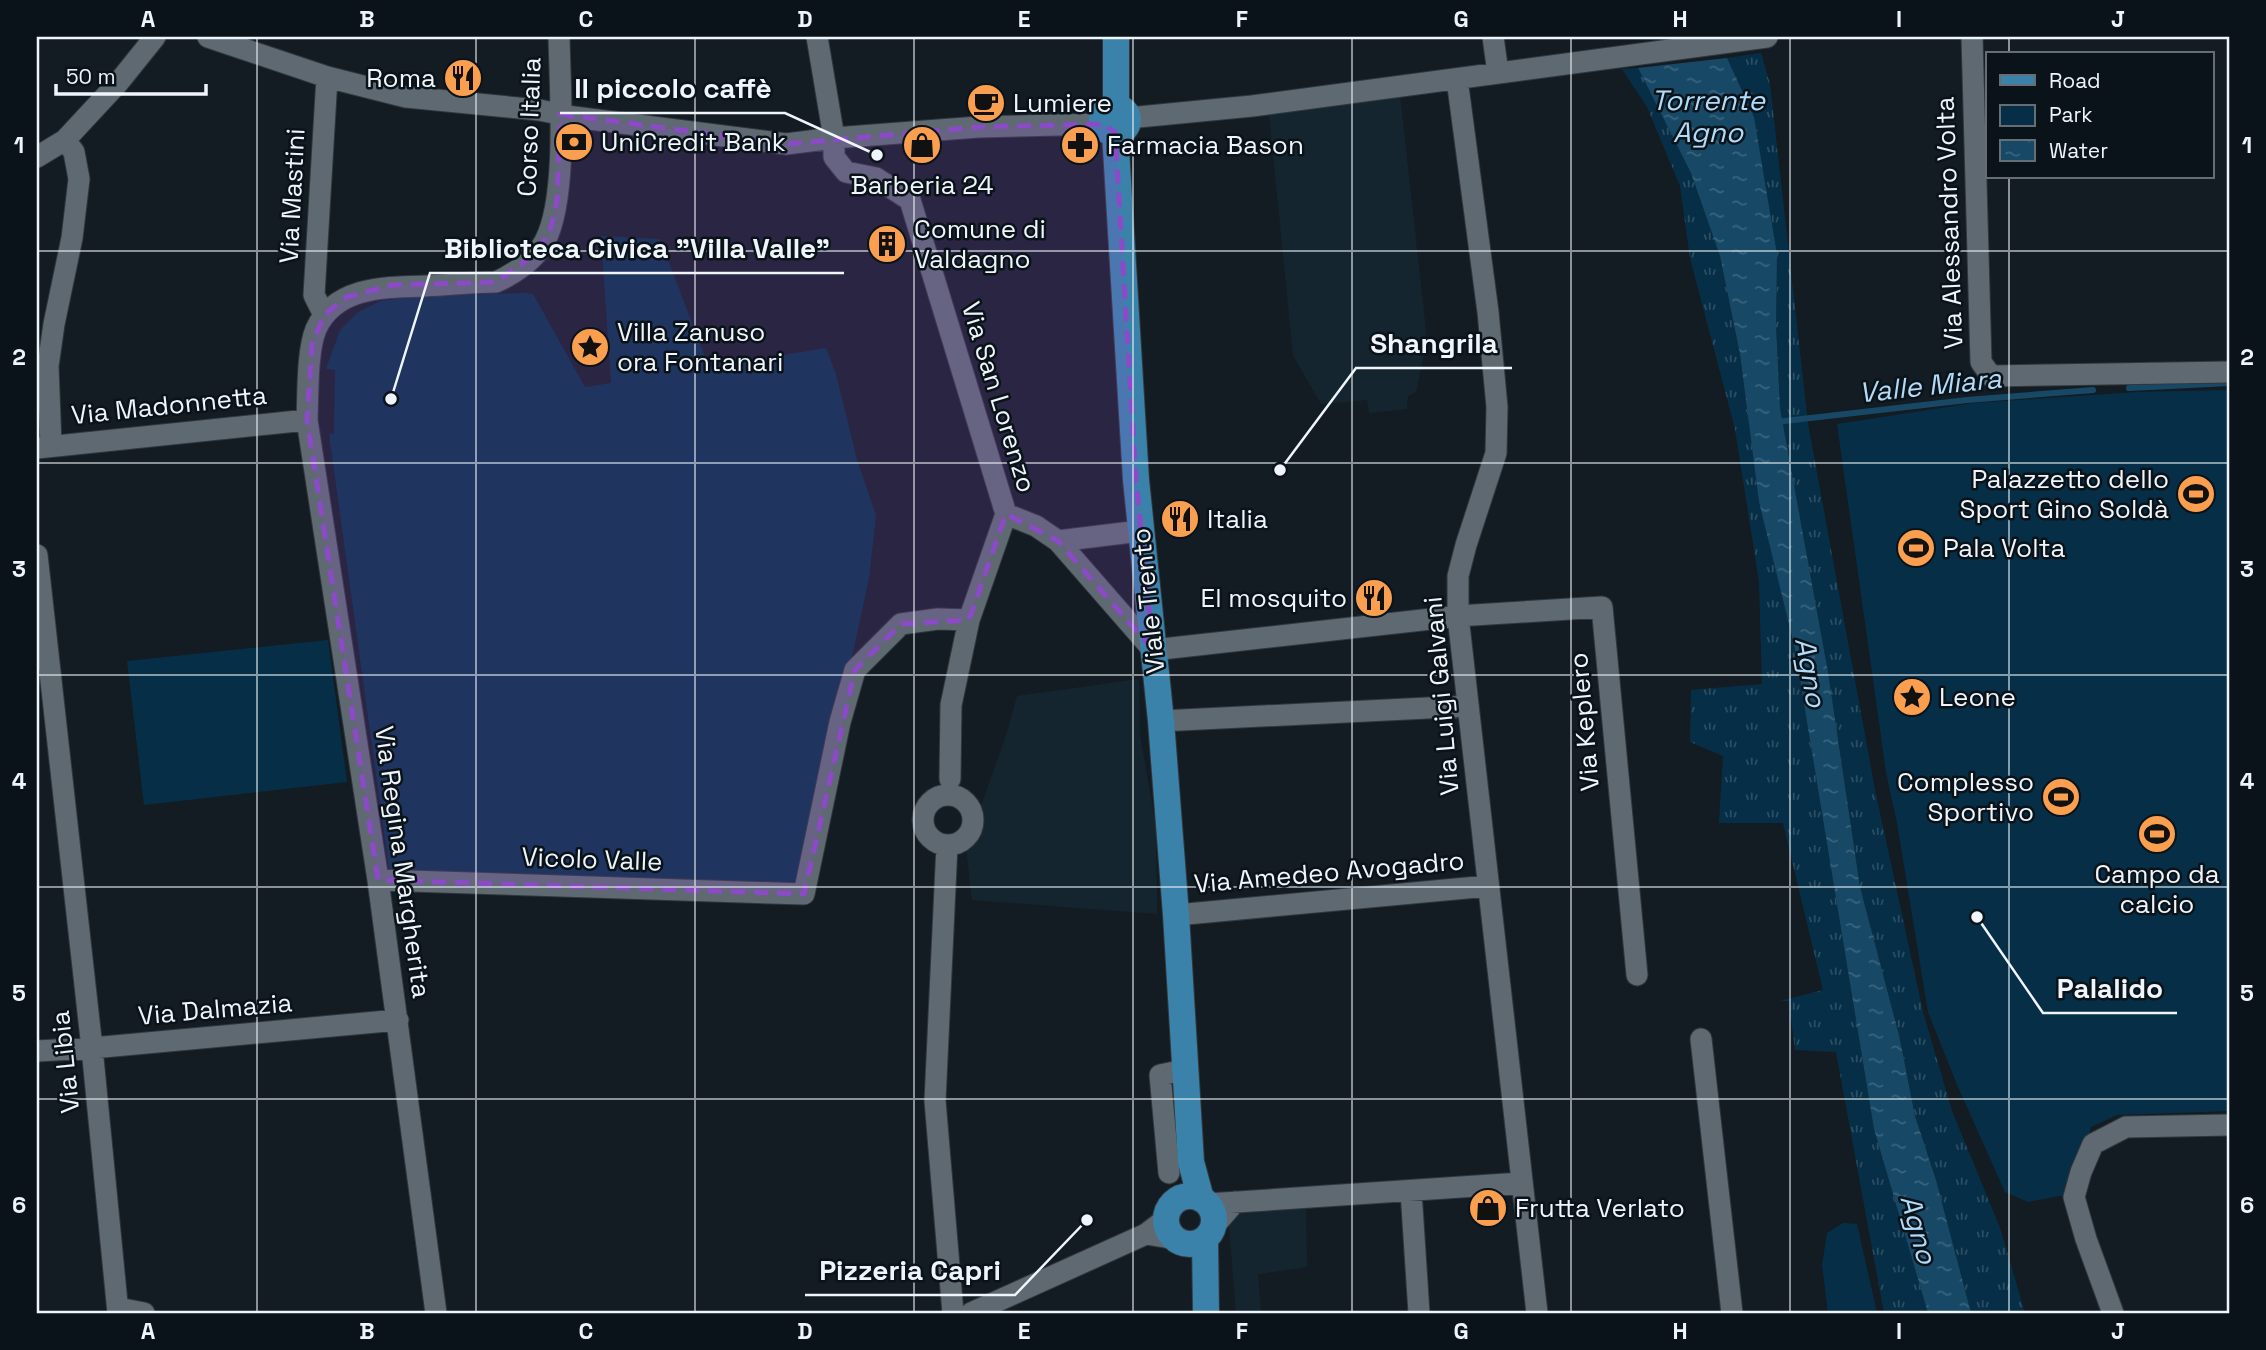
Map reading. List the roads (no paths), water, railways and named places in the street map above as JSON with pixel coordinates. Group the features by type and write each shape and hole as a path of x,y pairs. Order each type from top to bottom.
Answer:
{"main road":[{"name":"Viale Trento","path":"1115,37 1115,120 1140,531 1161,721 1176,915 1184,1070 1180,1168 1187,1227 1206,1313"}],"street":[{"path":"37,157 65,140 118,83 155,37"},
{"path":"208,37 327,77 406,97 786,144 978,127 1115,120 1252,106 1760,38"},
{"name":"Corso Italia","path":"324,315 346,297 393,285 496,282 509,276 544,244 557,201 559,37"},
{"name":"Via San Lorenzo","path":"817,37 834,138 834,158 846,172 876,178 910,200 1006,514"},
{"path":"1493,37 1498,73"},
{"name":"Via Alessandro Volta","path":"1972,37 1981,362 1991,376 2229,372"},
{"name":"Via Mastini","path":"324,315 314,295 327,77"},
{"name":"Via Luigi Galvani","path":"1457,79 1488,312 1497,407 1496,453 1458,576 1458,616 1537,1313"},
{"path":"44,446 48,366 72,238 79,179 74,152 65,140"},
{"path":"307,420 312,344 324,315"},
{"name":"Via Madonnetta","path":"44,446 307,420"},
{"name":"Via Regina Margherita","path":"307,420 379,880 436,1313"},
{"path":"950,779 951,705 969,620 1006,514 1036,526 1058,541 1153,650 1458,616"},
{"path":"1058,541 1140,531"},
{"name":"Via Libia","path":"37,555 43,668 92,1048 118,1310"},
{"name":"Via Keplero","path":"1458,616 1602,607 1637,975"},
{"name":"Vicolo Valle","path":"379,880 804,894 840,722 855,670 901,624 937,619 969,620"},
{"path":"1161,721 1468,706"},
{"path":"947,845 935,1101 953,1313"},
{"name":"Via Amedeo Avogadro","path":"1176,915 1488,886"},
{"name":"Via Dalmazia","path":"37,1051 398,1020"},
{"path":"1701,1040 1732,1313"},
{"path":"2113,1313 2074,1197 2093,1144 2126,1127 2229,1125"},
{"path":"971,1313 1026,1287 1187,1227 1235,1202 1521,1183"},
{"path":"1411,1191 1419,1313"},
{"path":"118,1310 144,1313"}],"water":[{"name":"Torrente Agno","path":"1727,58 1754,117 1777,254 1776,326 1780,408 1828,672 1860,887 1899,1035 1915,1116 1936,1180 1971,1313 1928,1313 1874,1129 1795,649 1759,502 1740,354 1720,256 1691,173 1638,68"}],"waterway":[{"name":"Valle Miara","path":"2129,388 2229,383"},
{"name":"Valle Miara","path":"1775,422 1967,400 2093,390"}],"place":[{"name":"Roma","path":"463,78"},
{"name":"Lumiere","path":"986,103"},
{"name":"UniCredit Bank","path":"574,142"},
{"name":"Barberia 24","path":"922,145"},
{"name":"Farmacia Bason","path":"1080,145"},
{"name":"Il piccolo caffè","path":"877,155"},
{"name":"Comune di Valdagno","path":"887,244"},
{"name":"Villa Zanuso ora Fontanari","path":"590,347"},
{"name":"Biblioteca Civica \"Villa Valle\"","path":"391,399"},
{"name":"Shangrila","path":"1280,470"},
{"name":"Palazzetto dello Sport Gino Soldà","path":"2196,494"},
{"name":"Italia","path":"1180,519"},
{"name":"Pala Volta","path":"1916,548"},
{"name":"El mosquito","path":"1374,598"},
{"name":"Leone","path":"1912,697"},
{"name":"Complesso Sportivo","path":"2061,797"},
{"name":"Campo da calcio","path":"2157,834"},
{"name":"Palalido","path":"1977,917"},
{"name":"Frutta Verlato","path":"1488,1208"},
{"name":"Pizzeria Capri","path":"1087,1220"}],"water label":[{"name":"Agno","path":"1811,672"},
{"name":"Agno","path":"1919,1229"}]}
